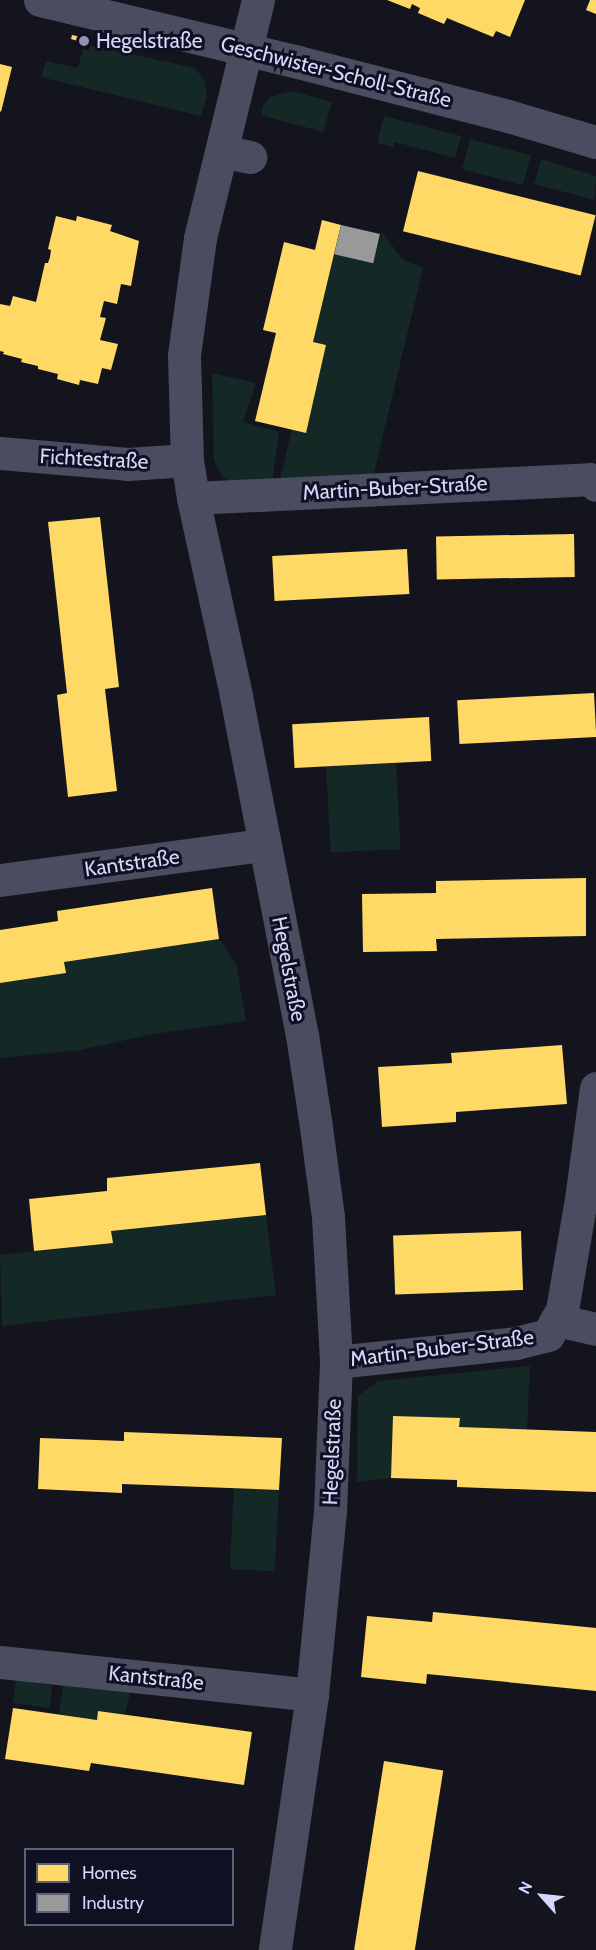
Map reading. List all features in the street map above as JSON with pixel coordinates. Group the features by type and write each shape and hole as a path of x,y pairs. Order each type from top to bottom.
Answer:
{"street":[{"name":"Geschwister-Scholl-Straße","path":"40,0 508,116 596,142"},
{"name":"Hegelstraße","path":"258,0 245,49 236,154 200,238 184,355 187,460 193,498 236,696 302,1035 328,1217 336,1362 330,1511 312,1695 275,1950"},
{"name":"Fichtestraße","path":"0,453 128,465 187,460"},
{"name":"Martin-Buber-Straße","path":"193,498 590,479 596,485"},
{"name":"Kantstraße","path":"0,880 264,845"},
{"name":"Martin-Buber-Straße","path":"336,1362 516,1343 548,1335 562,1310 581,1199 596,1089"},
{"path":"556,1320 596,1329"},
{"name":"Kantstraße","path":"0,1662 312,1695"}],"green space":[{"path":"90,45 195,68 204,80 207,96 201,116 41,77 46,61 78,68 83,49 89,51"},
{"path":"292,91 332,102 323,132 261,115 263,106 270,97"},
{"path":"384,116 461,136 455,158 395,142 393,147 377,143"},
{"path":"470,139 531,155 523,185 462,169"},
{"path":"541,159 596,176 595,200 534,184"},
{"path":"382,232 403,260 423,268 372,481 279,483 292,430 306,433 326,345 313,342 334,254 373,263"},
{"path":"212,373 256,383 243,422 279,432 272,483 235,485 222,476 214,460"},
{"path":"396,763 401,849 331,853 326,767"},
{"path":"219,939 236,963 246,1021 154,1034 80,1050 0,1058 0,983 65,973 64,962"},
{"path":"266,1215 276,1295 2,1326 0,1255 112,1243 111,1231"},
{"path":"530,1366 527,1429 459,1427 459,1418 394,1416 391,1478 357,1482 358,1396 378,1381"},
{"path":"234,1488 279,1490 275,1571 230,1569"},
{"path":"16,1680 53,1685 49,1708 13,1703"},
{"path":"63,1685 130,1693 125,1714 99,1711 97,1720 59,1714"}],"building: Homes":[{"path":"387,0 525,0 510,37 496,31 493,37 447,18 444,24 418,13 420,8 412,4 410,9"},
{"path":"590,0 596,0 596,14 586,10"},
{"name":"Hegelstraße","path":"72,35 90,39 88,44 71,39"},
{"path":"0,64 12,67 1,112 0,111"},
{"path":"418,171 596,215 581,275 403,231"},
{"path":"56,216 76,221 77,216 112,225 110,231 139,241 131,286 121,284 117,304 104,301 100,317 106,318 100,340 118,344 111,370 102,368 98,384 80,380 79,385 57,379 58,374 38,369 38,366 21,362 22,359 0,351 0,304 10,306 13,296 36,302 45,263 48,263 50,257 51,250 48,249"},
{"path":"322,220 341,225 313,342 326,345 306,433 255,421 276,333 263,330 284,242 315,250"},
{"path":"100,517 119,687 105,689 117,791 68,797 57,695 67,693 48,522"},
{"path":"574,534 575,577 437,579 436,536"},
{"path":"407,549 409,594 275,601 272,556"},
{"path":"594,693 596,737 459,744 457,700"},
{"path":"429,717 431,761 294,768 292,724"},
{"path":"586,878 586,936 436,939 437,951 363,952 362,894 436,893 436,881"},
{"path":"212,888 219,939 64,962 66,973 0,983 0,930 58,921 57,911"},
{"path":"562,1045 567,1104 456,1112 456,1122 382,1127 378,1067 452,1063 451,1053"},
{"path":"260,1163 266,1215 111,1231 113,1243 34,1251 29,1199 107,1191 107,1178"},
{"path":"521,1231 523,1290 395,1294 393,1235"},
{"path":"393,1416 460,1418 459,1427 596,1432 596,1492 457,1487 457,1480 391,1478"},
{"path":"124,1432 282,1438 279,1490 122,1484 122,1493 38,1489 40,1438 124,1441"},
{"path":"433,1612 596,1628 596,1691 427,1674 426,1684 361,1677 367,1616 432,1622"},
{"path":"13,1708 97,1720 98,1711 252,1732 244,1785 91,1763 89,1771 5,1759"},
{"path":"384,1761 443,1770 415,1950 354,1950"}],"building: Industry":[{"path":"341,225 380,234 373,263 334,254"}],"place":[{"name":"Hegelstraße","path":"84,41"}]}
